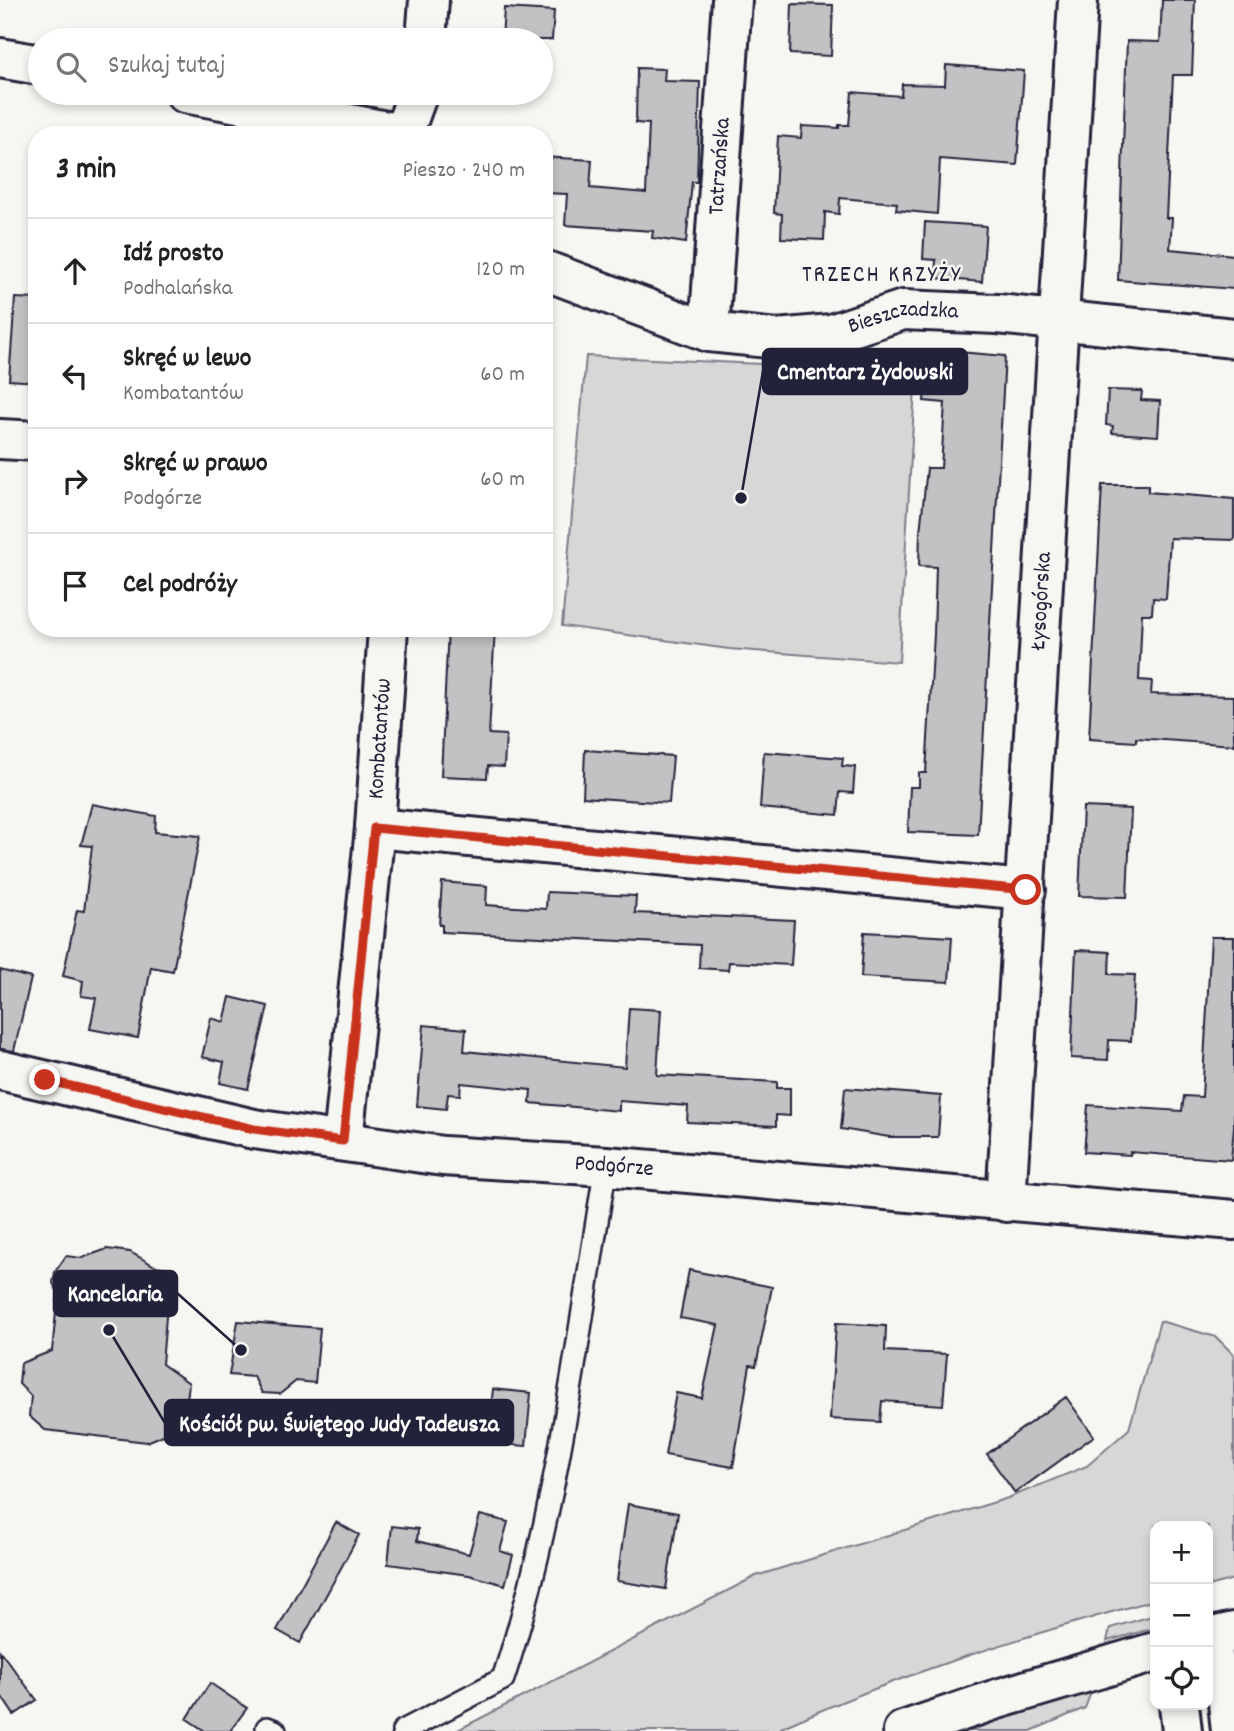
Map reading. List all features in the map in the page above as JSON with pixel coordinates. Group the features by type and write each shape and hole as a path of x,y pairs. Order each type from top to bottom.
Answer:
{"street":[{"path":"427,28 429,0"},
{"name":"Tatrzańska","path":"709,332 732,0"},
{"name":"Łysogórska","path":"1006,1202 1061,321 1078,0"},
{"path":"0,58 28,63"},
{"path":"249,105 360,126"},
{"path":"406,126 414,105"},
{"name":"Bieszczadzka","path":"553,273 709,332 777,339 831,334 903,310 943,310 1234,338"},
{"path":"0,439 28,441"},
{"name":"Kombatantów","path":"343,1141 374,828 387,637"},
{"path":"374,828 1026,890"},
{"name":"Podgórze","path":"0,1070 254,1129 443,1156 606,1166 1234,1220"},
{"path":"1213,1639 1234,1632"},
{"path":"1210,1647 1227,1693 1231,1731"},
{"path":"903,1731 993,1699 1150,1653"},
{"path":"1180,1710 1182,1731"}],"lane":[{"path":"403,1731 503,1679 523,1618 545,1531 606,1166"}],"shaded area":[{"path":"586,356 916,371 899,662 729,649 562,626"},
{"path":"1160,1321 1216,1337 1234,1355 1234,1579 1213,1585 1213,1521 1150,1521 1150,1601 1012,1641 919,1673 827,1708 781,1728 780,1731 456,1731 756,1576 1008,1498 1087,1466 1129,1429"},
{"path":"1150,1616 1150,1629 1107,1641 1110,1628"},
{"path":"1091,1692 1085,1708 1031,1731 961,1731"}],"building":[{"path":"1162,0 1195,0 1192,75 1173,75 1166,218 1172,218 1170,249 1234,255 1234,289 1118,280 1127,41 1160,42"},
{"path":"792,4 833,5 831,56 790,54"},
{"path":"504,8 554,11 553,28 503,28"},
{"path":"946,65 1024,71 1017,165 940,159 937,214 896,210 897,203 840,198 839,214 825,212 824,240 781,238 782,214 774,213 778,136 801,138 802,126 839,128 839,125 849,125 852,92 901,96 902,84 945,85"},
{"path":"637,68 665,69 664,81 700,82 697,182 692,182 686,243 652,238 653,231 565,225 567,194 553,193 553,158 592,160 590,188 646,193 649,124 636,123"},
{"path":"925,222 986,226 982,282 935,278 936,260 923,259"},
{"path":"15,298 28,299 28,381 9,380"},
{"path":"947,351 1005,356 978,835 908,832 910,787 919,787 919,773 926,773 934,634 936,567 919,566 920,532 927,468 941,468 945,403 924,401 927,366 946,367"},
{"path":"1108,390 1142,391 1141,400 1160,401 1158,436 1112,433 1113,426 1106,425"},
{"path":"1102,485 1148,485 1148,492 1234,499 1234,540 1170,538 1166,599 1153,598 1152,614 1142,614 1139,680 1152,681 1151,694 1234,696 1234,745 1136,738 1136,742 1089,739"},
{"path":"448,637 494,637 489,734 506,735 504,767 488,766 487,778 441,776"},
{"path":"585,750 673,756 669,803 583,797"},
{"path":"764,752 843,758 842,766 855,767 853,793 840,792 838,815 760,808"},
{"path":"92,804 156,816 155,832 200,836 173,971 151,967 138,1038 90,1029 96,998 81,996 83,981 63,976 77,910 84,911 92,846 81,845"},
{"path":"1083,807 1131,809 1127,897 1079,896"},
{"path":"442,882 487,886 486,905 546,909 547,892 636,896 635,913 794,920 791,965 729,962 728,970 699,968 700,945 442,932 442,925 439,925"},
{"path":"864,932 952,937 949,982 861,977"},
{"path":"1211,937 1234,937 1234,1127 1231,1160 1130,1152 1130,1155 1084,1152 1088,1105 1182,1111 1184,1096 1202,1097"},
{"path":"1076,950 1110,952 1109,974 1135,975 1131,1041 1109,1040 1108,1060 1071,1058"},
{"path":"0,970 31,978 14,1051 0,1049"},
{"path":"230,997 268,1006 248,1089 220,1083 224,1062 202,1057 211,1018 224,1022"},
{"path":"629,1008 661,1010 657,1075 777,1082 777,1088 790,1088 790,1116 776,1115 776,1126 687,1122 688,1106 619,1101 619,1111 530,1103 531,1090 461,1083 460,1095 448,1094 446,1109 417,1106 424,1025 466,1029 464,1051 625,1067"},
{"path":"845,1088 941,1096 938,1137 889,1137 841,1129"},
{"path":"107,1249 130,1252 155,1266 168,1268 176,1285 175,1297 167,1305 162,1364 189,1383 186,1408 171,1413 168,1433 147,1442 45,1430 29,1416 31,1396 19,1384 21,1363 52,1351 58,1292 53,1283 55,1272 66,1256 82,1258"},
{"path":"689,1270 772,1287 756,1366 750,1365 733,1467 665,1455 676,1393 702,1398 718,1325 680,1318"},
{"path":"238,1321 320,1328 315,1383 296,1381 280,1394 262,1393 254,1377 229,1375"},
{"path":"836,1323 886,1326 885,1351 947,1354 943,1405 882,1401 880,1422 830,1419"},
{"path":"493,1389 531,1393 526,1446 487,1443"},
{"path":"1066,1397 1094,1436 1015,1493 987,1454"},
{"path":"628,1504 678,1513 666,1589 617,1581"},
{"path":"480,1515 508,1522 500,1551 513,1555 505,1585 469,1575 388,1564 392,1526 418,1529 417,1541 469,1554"},
{"path":"336,1522 359,1535 300,1643 277,1630"},
{"path":"0,1651 37,1700 14,1715 0,1694"},
{"path":"210,1683 247,1708 230,1731 205,1731 187,1719"}],"place":[{"name":"Cmentarz Żydowski","path":"741,498"},
{"name":"Kościół pw. Świętego Judy Tadeusza","path":"109,1330"},
{"name":"Kancelaria","path":"241,1350"}],"district":[{"name":"TRZECH KRZYŻY","path":"882,276"}],"route":[{"path":"45,1080 254,1129 343,1141 374,828 1026,890"}]}
